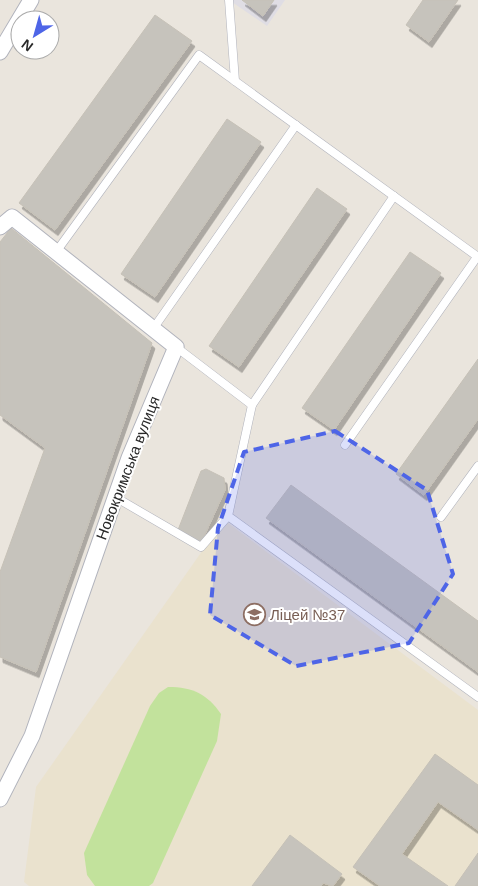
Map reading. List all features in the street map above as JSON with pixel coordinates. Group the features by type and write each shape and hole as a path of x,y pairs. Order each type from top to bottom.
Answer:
{"street":[{"path":"0,52 31,0"},
{"path":"0,227 12,217 176,347"},
{"name":"Новокримська вулиця","path":"0,799 32,736 115,497 176,347"}],"lane":[{"path":"229,0 235,81"},
{"path":"56,252 199,54 477,257 345,445"},
{"path":"153,329 296,125"},
{"path":"115,497 201,547 228,516 252,405 394,196"},
{"path":"176,347 252,405"},
{"path":"441,517 478,466"},
{"path":"228,516 478,697"}],"highlighted area":[{"path":"335,431 427,490 453,574 409,643 296,666 210,615 218,528 244,452"}],"shaded area":[{"path":"229,0 285,0 267,26"},
{"name":"Ліцей №37","path":"224,520 478,710 478,886 29,886 24,882 36,787"}],"green space":[{"path":"168,687 192,690 205,697 216,707 221,714 217,741 153,883 149,886 95,886 87,875 84,853 150,706 159,693"}],"building":[{"path":"242,0 274,0 263,16"},
{"path":"423,0 458,0 429,42 406,25"},
{"path":"155,15 192,41 55,230 19,203"},
{"path":"227,119 261,142 155,297 121,274"},
{"path":"317,188 347,209 239,367 209,346"},
{"path":"11,228 152,343 36,672 0,657 0,572 45,448 0,415 0,242"},
{"path":"410,252 441,273 334,430 302,408"},
{"path":"478,359 478,419 424,495 396,474"},
{"path":"206,469 224,478 225,490 201,543 178,530 201,471"},
{"path":"291,485 478,621 478,672 266,518"},
{"path":"435,754 478,785 478,830 438,802 402,854 448,886 380,886 353,867"},
{"path":"290,835 342,874 333,886 323,883 321,886 252,886"},
{"path":"478,853 478,886 455,886"}],"place":[{"name":"Ліцей №37","path":"254,615"}]}
